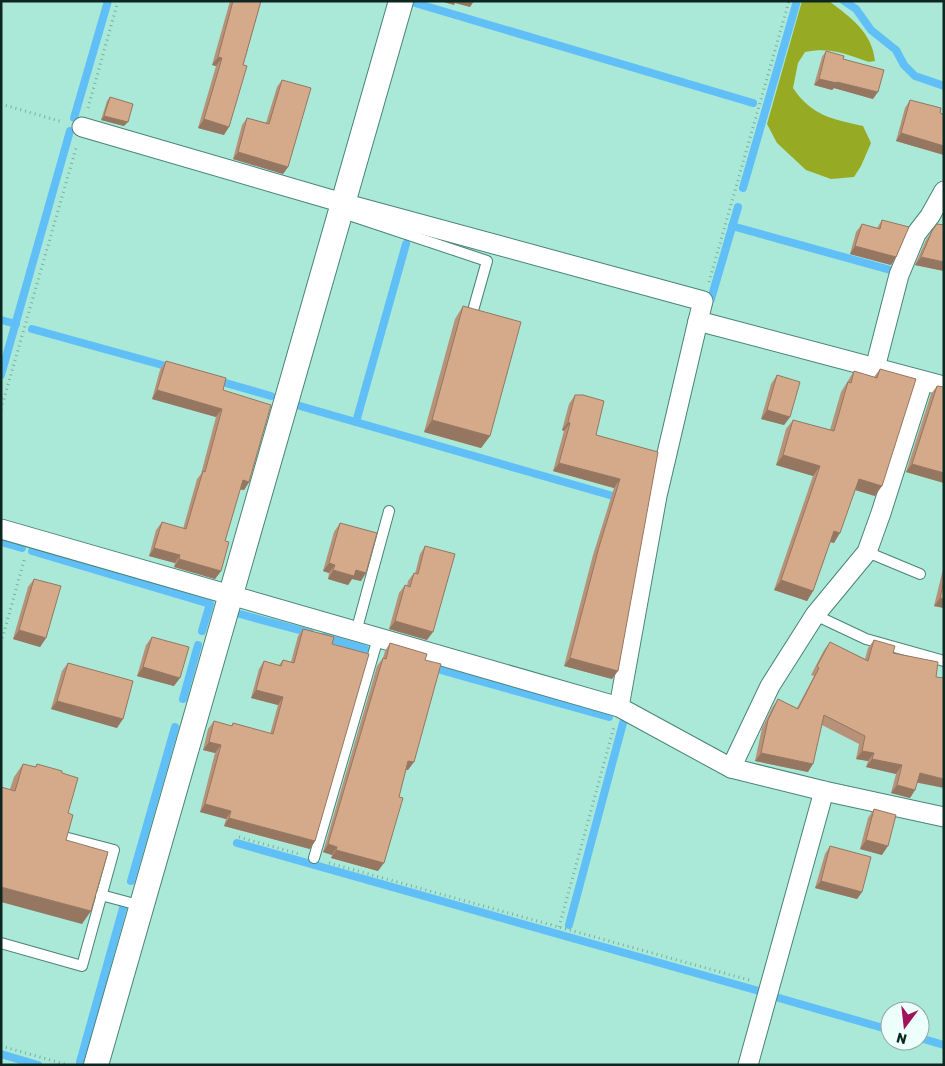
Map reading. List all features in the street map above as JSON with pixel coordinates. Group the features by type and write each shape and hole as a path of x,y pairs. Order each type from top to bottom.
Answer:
{"street":[{"path":"96,1065 401,1"},
{"path":"82,127 342,208 703,301 657,496 619,707"},
{"path":"874,368 899,275 916,234 930,216 944,191"},
{"path":"698,321 944,386"},
{"path":"731,768 770,686 815,615 867,552 923,381"},
{"path":"1,529 619,707 731,768 824,791 944,817"},
{"path":"748,1065 824,791"}],"lane":[{"path":"342,208 487,261 472,314"},
{"path":"356,632 389,511"},
{"path":"867,552 920,574"},
{"path":"815,615 866,639 944,661"},
{"path":"314,858 378,638"},
{"path":"1,943 82,966 114,850 68,838"},
{"path":"101,895 142,906"}],"path":[{"path":"1,409 118,1"},
{"path":"703,301 789,1"},
{"path":"1,104 82,127"},
{"path":"1,643 30,538"},
{"path":"559,927 619,707"},
{"path":"239,837 770,986"},
{"path":"1,1046 68,1065"}],"green space":[{"path":"802,1 829,1 859,27 870,42 873,51 875,61 869,62 830,51 805,52 798,63 793,88 808,105 824,115 863,126 871,143 854,177 831,179 806,170 777,143 767,124"}],"building":[{"path":"233,1 261,1 243,65 247,66 229,127 204,119 222,58 218,57"},
{"path":"826,51 844,56 843,59 884,70 878,92 819,79"},
{"path":"282,80 311,88 288,167 238,152 247,118 269,124"},
{"path":"110,97 133,104 128,122 104,116"},
{"path":"910,100 941,108 940,113 944,115 944,146 901,133"},
{"path":"882,220 909,227 896,257 855,246 862,224 880,229"},
{"path":"937,224 944,225 944,262 921,257"},
{"path":"463,306 521,322 490,436 432,420"},
{"path":"166,361 226,378 223,390 271,405 249,482 243,480 225,541 229,542 221,571 179,559 180,555 154,548 162,522 186,529 203,471 205,472 222,409 157,390"},
{"path":"880,369 916,379 882,486 859,479 840,533 834,531 813,591 781,580 820,466 783,455 793,420 834,431 848,382 851,383 854,371 877,378"},
{"path":"777,375 800,382 790,417 767,410"},
{"path":"937,386 944,387 944,473 912,464"},
{"path":"575,395 583,395 604,401 596,435 658,452 618,671 570,658 599,547 620,479 559,463 570,423 568,422"},
{"path":"340,523 377,533 366,573 356,570 354,576 333,570 335,565 329,563"},
{"path":"425,546 455,554 433,632 395,621 405,585 410,587 414,573 418,574"},
{"path":"34,579 61,586 46,638 19,630"},
{"path":"944,581 944,599 940,598"},
{"path":"303,629 334,637 332,644 369,654 315,841 229,818 231,811 205,804 221,745 209,742 214,721 232,726 233,723 273,734 283,697 256,690 264,661 281,666 283,660 294,663"},
{"path":"152,637 189,647 180,678 143,667"},
{"path":"874,640 895,646 893,653 938,662 936,677 944,678 944,779 920,773 915,790 897,785 902,765 872,759 874,753 862,751 865,736 824,715 813,764 761,753 768,720 778,699 798,709 830,642 868,661"},
{"path":"390,643 427,654 425,660 441,664 414,762 408,761 399,797 403,798 384,863 336,850 337,847 328,844 383,658 386,659"},
{"path":"68,663 133,681 123,719 57,701"},
{"path":"23,764 36,767 37,764 78,778 68,813 73,815 66,840 108,852 91,911 1,887 1,787 15,791"},
{"path":"874,809 896,815 888,846 866,840"},
{"path":"830,846 871,857 862,892 821,881"}],"waterway":[{"path":"74,118 108,1"},
{"path":"743,188 797,1"},
{"path":"844,1 856,9 871,30 896,50 904,65 915,76 944,86"},
{"path":"415,3 753,103"},
{"path":"1,375 70,131"},
{"path":"711,299 738,207"},
{"path":"732,226 894,271"},
{"path":"356,422 406,244"},
{"path":"1,320 16,324"},
{"path":"32,329 173,368"},
{"path":"215,380 271,396"},
{"path":"300,406 620,498"},
{"path":"1,542 22,548"},
{"path":"32,551 210,604 202,631"},
{"path":"240,614 310,633"},
{"path":"324,637 365,649"},
{"path":"183,699 198,645"},
{"path":"430,667 609,717"},
{"path":"569,925 623,723"},
{"path":"131,881 175,727"},
{"path":"237,843 759,991"},
{"path":"80,1062 123,908"},
{"path":"779,998 880,1027"},
{"path":"930,1041 944,1045"},
{"path":"1,1054 38,1065"}]}
